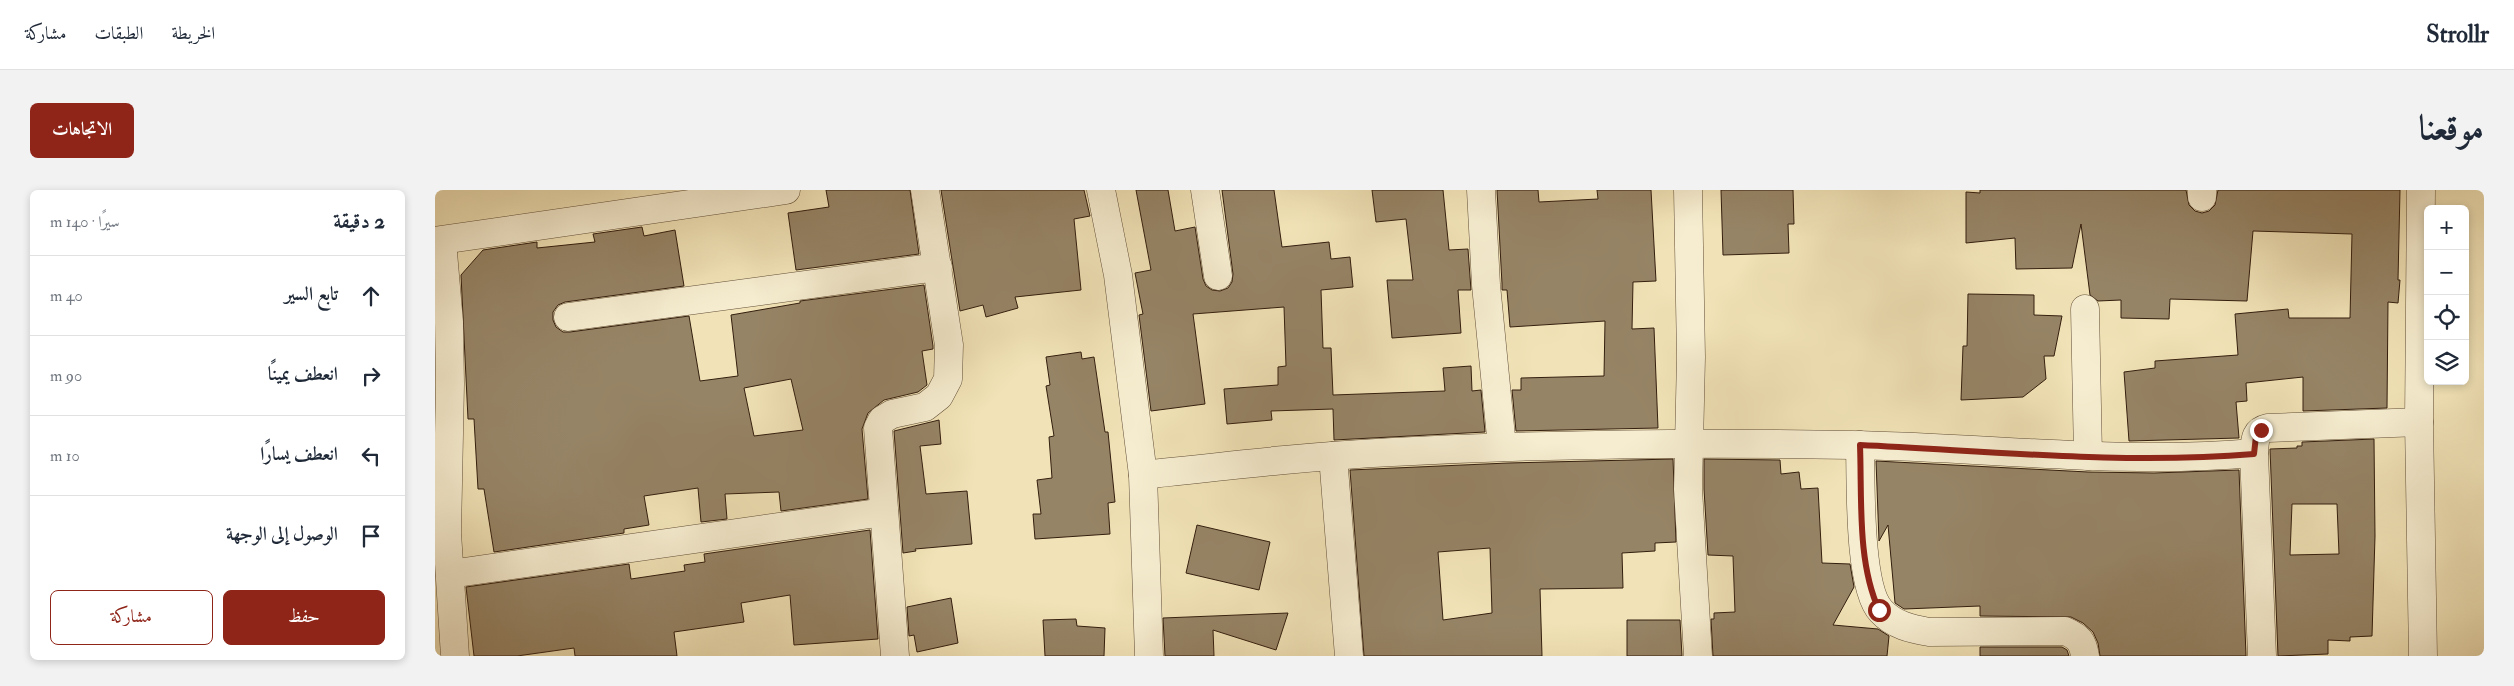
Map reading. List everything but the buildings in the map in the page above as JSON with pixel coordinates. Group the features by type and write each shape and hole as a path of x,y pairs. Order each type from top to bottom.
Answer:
{"street":[{"path":"455,656 447,533 450,384 449,322 439,241 786,190"},
{"path":"895,656 878,428 882,420 892,414 925,407 939,396 948,379 949,345 925,190"},
{"path":"1101,190 1118,275 1143,475 1149,656"},
{"path":"1205,190 1218,276"},
{"path":"1481,190 1486,285 1502,447"},
{"path":"1687,190 1691,357 1688,489 1698,656"},
{"path":"2421,190 2419,422 2423,656"},
{"path":"567,317 938,267"},
{"path":"2085,309 2088,456"},
{"path":"2262,656 2254,454 2258,432 2268,428 2419,422"},
{"path":"1143,475 1333,456 1502,447 1689,442 1860,445 2088,456 2207,458 2254,454"},
{"path":"1860,445 1865,568 1870,591 1879,610 1893,621 1910,629 1929,632 2065,631 2077,636 2083,646 2085,656"},
{"path":"1333,456 1349,656"},
{"path":"450,574 884,512"}],"route":[{"path":"1879,610 1870,591 1865,568 1860,445 2088,456 2207,458 2254,454 2255,439 2261,430"}]}
